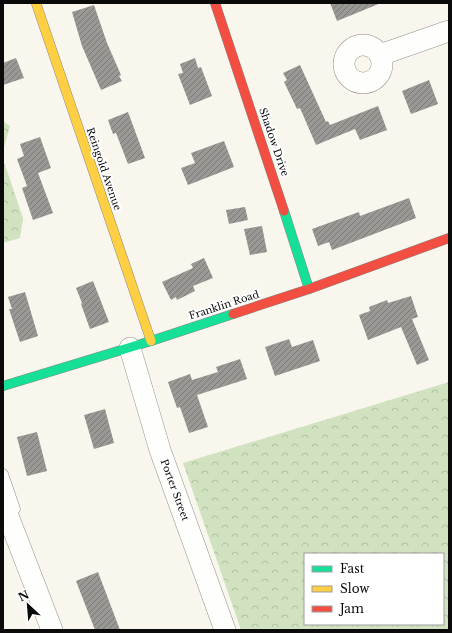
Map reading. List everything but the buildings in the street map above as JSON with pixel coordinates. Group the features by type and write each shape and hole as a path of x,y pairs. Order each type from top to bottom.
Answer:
{"street":[{"name":"Reingold Avenue","path":"36,3 151,341"},
{"name":"Shadow Drive","path":"214,3 269,162 309,288"},
{"path":"380,55 449,31"},
{"name":"Franklin Road","path":"3,386 130,348 309,288 449,238"},
{"name":"Porter Street","path":"130,348 160,450 225,630"},
{"path":"3,503 52,630"}],"lane":[{"path":"3,474 56,630"}],"green space":[{"path":"3,121 10,126 3,151"},
{"path":"3,159 23,218 20,238 3,243"},
{"path":"449,382 449,630 241,630 183,463"}],"traffic: fast":[{"path":"284,211 309,289"},
{"path":"3,386 151,341 233,314"}],"traffic: slow":[{"path":"36,3 151,341"}],"traffic: jam":[{"path":"215,3 284,211"},
{"path":"233,314 309,289 449,238"}]}
